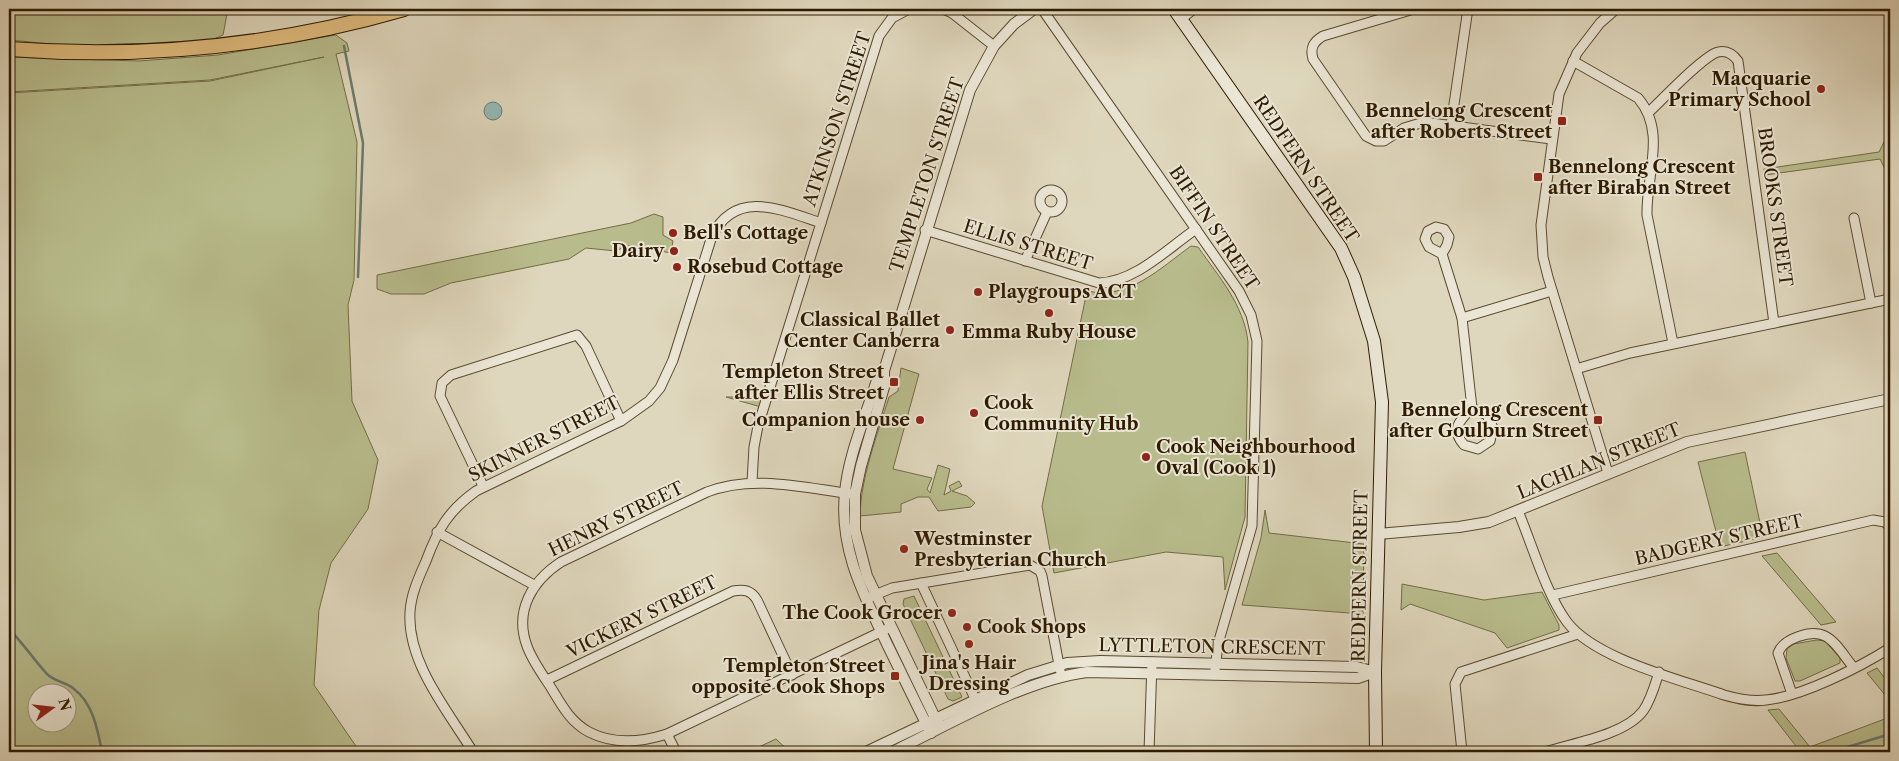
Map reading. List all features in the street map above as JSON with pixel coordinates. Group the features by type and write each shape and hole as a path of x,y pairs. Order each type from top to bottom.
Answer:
{"main road":[{"path":"9,49 99,53 234,44 321,30 404,9"},
{"name":"REDFERN STREET","path":"1176,11 1330,231 1354,277 1374,341 1379,367 1382,402 1375,672 1376,752"}],"street":[{"name":"ATKINSON STREET","path":"752,482 754,447 758,426 879,36 892,18 909,9"},
{"path":"943,9 952,13 994,46"},
{"name":"TEMPLETON STREET","path":"935,731 870,597 852,566 846,542 844,493 873,392 884,371 970,90 994,46 1014,24 1034,9"},
{"name":"BIFFIN STREET","path":"1042,9 1244,298 1256,332 1253,509 1246,548 1218,644 1215,675"},
{"path":"1176,11 1194,9"},
{"path":"1414,9 1323,36 1314,44 1311,51 1312,59 1370,139 1384,140 1404,128 1424,122 1552,139"},
{"path":"1451,125 1467,15 1466,9"},
{"path":"1608,473 1552,291 1543,257 1540,236 1542,204 1560,94 1572,61 1588,38 1616,9"},
{"name":"BROOKS STREET","path":"1649,112 1710,56 1726,52 1734,55 1738,61 1774,322"},
{"path":"1572,61 1628,90 1638,98 1649,112 1655,136 1646,198 1647,215 1673,343"},
{"name":"SKINNER STREET","path":"473,752 420,665 410,630 411,603 437,532 450,512 462,500 483,486 621,421 649,401 668,374 712,236 720,222 737,211 762,206 821,223"},
{"path":"1025,261 1047,212"},
{"path":"1854,218 1871,303"},
{"name":"ELLIS STREET","path":"926,230 1088,281 1110,283 1132,274 1196,229"},
{"path":"1442,254 1462,318 1472,408"},
{"path":"1462,318 1552,291"},
{"path":"1576,370 1630,353 1673,343 1890,299"},
{"path":"483,486 440,396 442,383 451,375 576,335 586,346 621,421"},
{"name":"TEMPLETON STREET","path":"870,597 856,530 856,494 861,466 884,387 884,371"},
{"name":"LACHLAN STREET","path":"1378,534 1479,524 1518,511 1687,442 1890,399"},
{"path":"1472,408 1486,416 1494,428 1490,441 1478,448 1464,445 1457,434 1458,422 1472,408"},
{"name":"HENRY STREET","path":"856,494 752,482 727,485 707,492 561,562 546,572 534,585 524,612 523,632 529,651 568,714 590,732 604,738 627,741 652,739 668,734 886,630"},
{"path":"1518,511 1553,595 1567,622 1578,634 1606,653 1738,699 1766,700 1792,694 1854,668 1890,648"},
{"name":"BADGERY STREET","path":"1553,595 1873,520 1885,522 1890,527"},
{"path":"437,532 534,585"},
{"path":"870,597 892,588 921,582 1024,564 1036,567 1042,576 1061,676"},
{"path":"921,582 980,710"},
{"name":"VICKERY STREET","path":"547,680 733,591 742,590 752,593 757,600 792,675"},
{"path":"1462,752 1455,684 1461,672 1578,634"},
{"path":"1792,694 1778,653 1786,641 1816,634 1824,635 1854,668"},
{"name":"LYTTLETON CRESCENT","path":"866,752 1028,675 1059,665 1093,661 1152,662 1357,667 1375,672"},
{"path":"1149,752 1152,662"},
{"name":"LYTTLETON CRESCENT","path":"892,752 1037,683 1061,676 1087,672 1358,678 1375,672"},
{"path":"1545,752 1618,730 1630,724 1645,708 1659,672"},
{"path":"668,734 676,752"}],"green space":[{"path":"9,9 228,9 223,35 210,41 83,47 9,40"},
{"path":"336,35 347,43 349,51 336,54 357,142 354,280 348,305 352,401 378,460 368,509 331,563 319,610 314,685 360,752 9,752 9,93 210,81 324,57 210,80 9,92 9,57 139,61 218,55"},
{"path":"1890,130 1890,179 1880,159 1765,175 1764,169 1879,152"},
{"path":"654,214 663,217 663,235 673,241 671,253 633,246 626,246 616,251 586,248 569,259 451,283 424,294 391,294 377,289 377,275 631,223"},
{"path":"1191,246 1198,247 1222,280 1236,304 1246,329 1248,342 1245,517 1225,590 1223,557 1166,552 1054,573 1042,506 1087,291 1102,293 1130,287 1155,273"},
{"path":"901,368 919,374 893,469 932,478 927,489 930,493 938,465 950,469 944,495 951,491 949,486 959,481 962,486 952,491 967,496 975,503 971,507 938,511 929,497 918,497 901,504 901,512 860,516 863,486 870,456 889,397 898,391"},
{"path":"754,387 766,391 761,407 726,397 751,397 751,391"},
{"path":"1745,452 1763,537 1720,547 1698,462"},
{"path":"1265,510 1269,533 1364,544 1363,614 1242,605 1261,538"},
{"path":"1777,553 1836,622 1821,625 1762,556"},
{"path":"1402,584 1484,600 1542,592 1559,625 1559,630 1507,648 1495,633 1410,604 1401,610"},
{"path":"914,596 962,697 953,701 948,699 903,604 904,599"},
{"path":"1817,640 1825,641 1840,658 1840,663 1800,681 1795,681 1786,658 1787,649 1793,644"},
{"path":"1877,668 1890,685 1890,701 1867,673"},
{"path":"1779,709 1810,747 1890,717 1890,751 1790,752 1799,750 1768,710"},
{"path":"776,739 790,752 748,752"}],"water":[{"path":"489,102 497,102 502,107 500,118 489,120 484,115 484,107"}],"waterway":[{"path":"344,46 363,143 358,277"},
{"path":"9,629 47,674 53,679 71,687 86,702 94,718 102,752"},
{"path":"1831,752 1890,734"}],"place":[{"name":"Macquarie Primary School","path":"1821,89"},
{"name":"Bennelong Crescent after Roberts Street","path":"1562,121"},
{"name":"Bennelong Crescent after Biraban Street","path":"1538,177"},
{"name":"Bell's Cottage","path":"673,233"},
{"name":"Dairy","path":"674,251"},
{"name":"Rosebud Cottage","path":"677,267"},
{"name":"Playgroups ACT","path":"978,292"},
{"name":"Emma Ruby House","path":"1049,313"},
{"name":"Classical Ballet Center Canberra","path":"950,330"},
{"name":"Templeton Street after Ellis Street","path":"894,382"},
{"name":"Cook Community Hub","path":"974,413"},
{"name":"Companion house","path":"920,420"},
{"name":"Bennelong Crescent after Goulburn Street","path":"1598,420"},
{"name":"Cook Neighbourhood Oval (Cook 1)","path":"1146,457"},
{"name":"Westminster Presbyterian Church","path":"904,549"},
{"name":"The Cook Grocer","path":"952,613"},
{"name":"Cook Shops","path":"967,627"},
{"name":"Jina's Hair Dressing","path":"969,644"},
{"name":"Templeton Street opposite Cook Shops","path":"895,676"}]}
